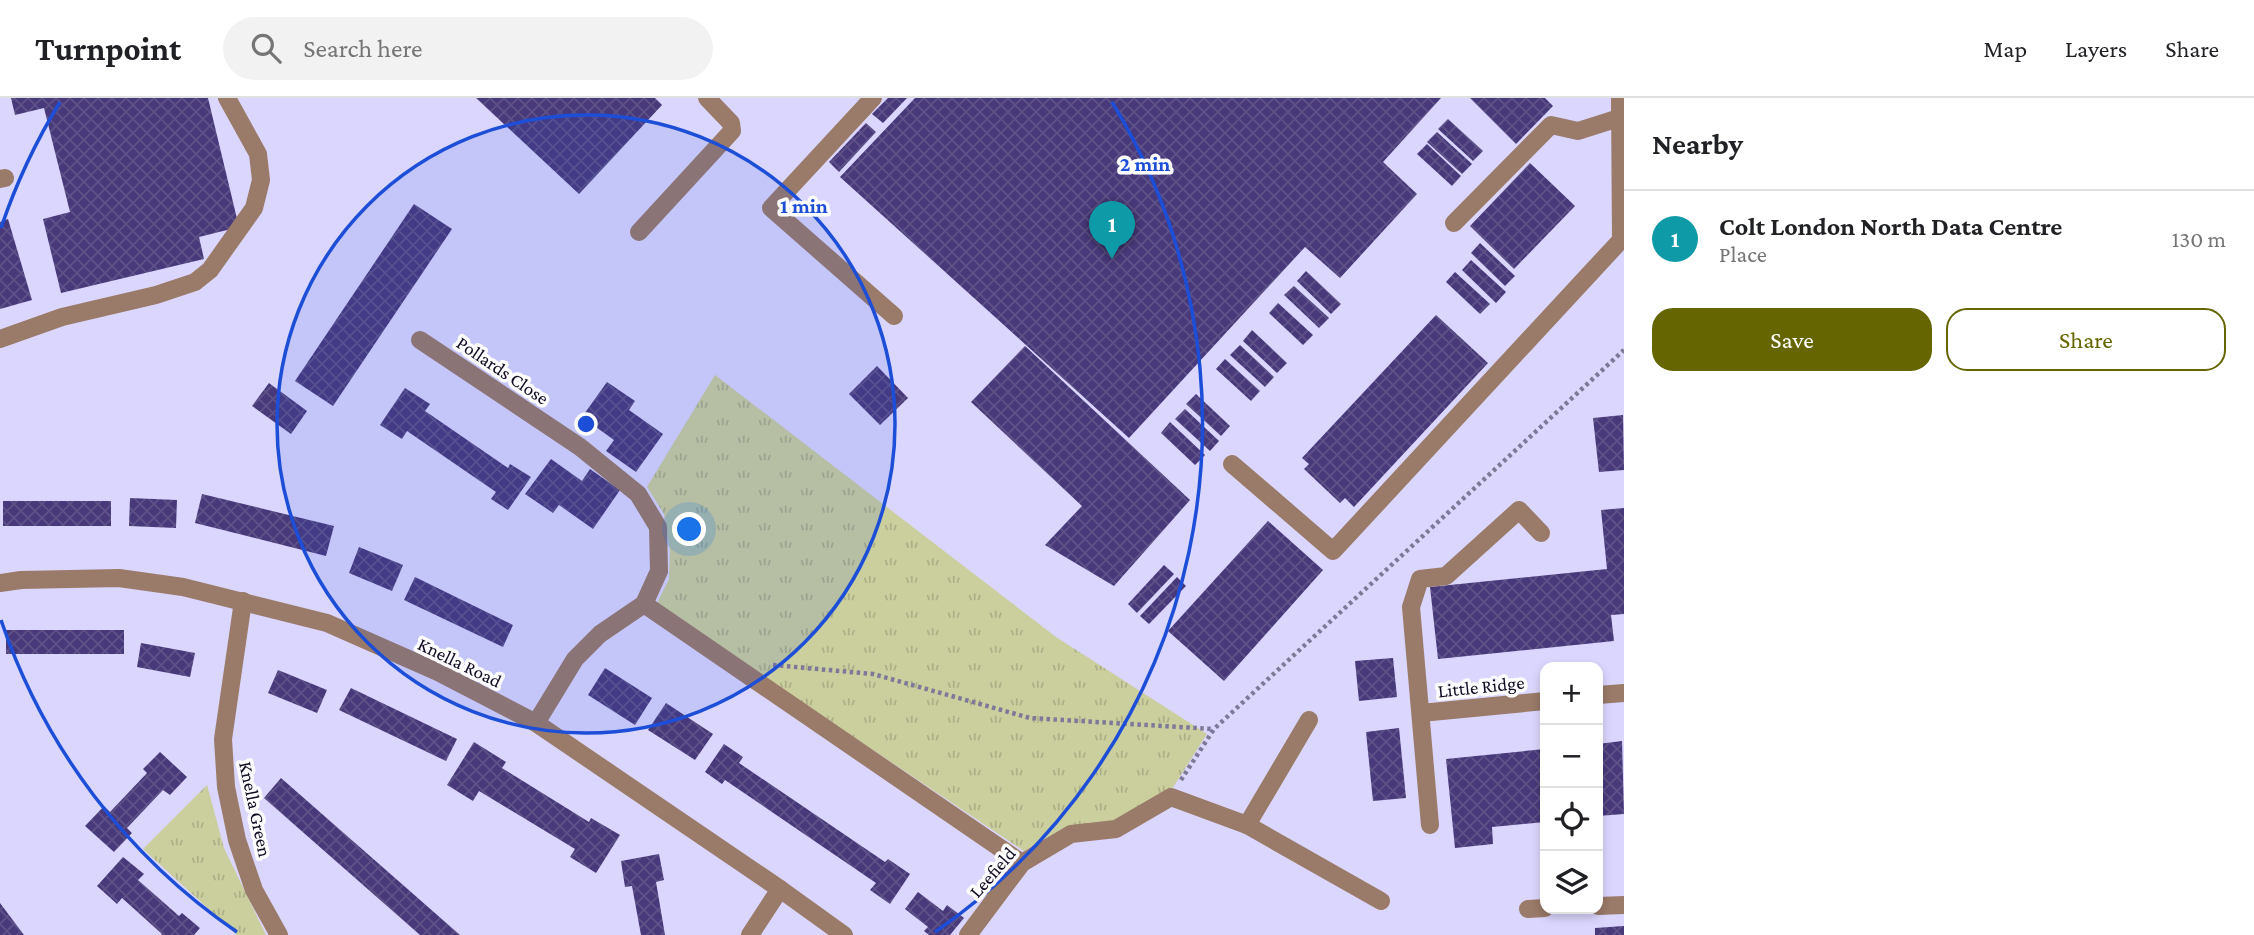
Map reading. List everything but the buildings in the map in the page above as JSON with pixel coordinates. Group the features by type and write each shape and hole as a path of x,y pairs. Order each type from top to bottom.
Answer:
{"street":[{"path":"0,339 62,317 156,295 195,282 210,270 254,208 261,180 258,154 227,98"},
{"path":"639,232 732,131 731,123 707,98"},
{"path":"873,98 771,208 894,316"},
{"path":"1232,464 1333,551 1621,240 1620,98"},
{"path":"1454,223 1551,125 1578,131 1619,118"},
{"name":"Pollards Close","path":"420,340 580,447 638,494 658,527 659,570 644,604"},
{"path":"1430,825 1411,607 1420,579 1446,576 1519,510 1541,533"},
{"name":"Knella Road","path":"0,583 21,580 119,578 183,587 327,623 438,672 536,723 780,888 844,935"},
{"name":"Knella Green","path":"243,601 223,739 226,787 237,841 254,890 279,935"},
{"path":"536,723 575,659 600,634 644,604 1022,863"},
{"path":"1603,695 1624,693"},
{"name":"Little Ridge","path":"1421,713 1540,701"},
{"path":"1247,825 1308,720"},
{"path":"1171,797 1247,825 1381,901"},
{"name":"Leefield","path":"968,935 1022,863 1071,834 1116,829 1171,797"},
{"path":"750,935 780,888"},
{"path":"1603,906 1624,905"}],"path":[{"path":"1171,797 1214,729 1624,350"},
{"path":"766,665 873,674 1030,718 1214,729"}],"green space":[{"path":"715,375 1056,637 1207,734 1172,789 1117,822 1072,826 1024,851 656,605 669,579 670,551 664,514 647,487"},
{"path":"207,785 224,848 266,935 237,935 143,849"}],"place":[{"name":"Colt London North Data Centre","path":"1112,259"}]}
